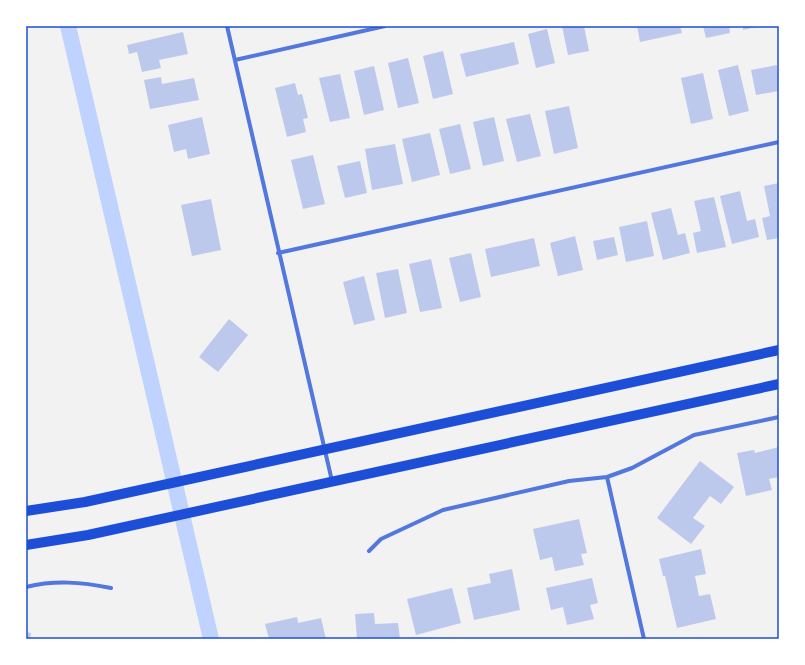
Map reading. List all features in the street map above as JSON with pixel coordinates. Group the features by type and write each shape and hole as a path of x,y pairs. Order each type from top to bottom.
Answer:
{"main road":[{"path":"26,511 84,502 142,490 779,350"},
{"path":"26,545 88,535 779,384"}],"street":[{"path":"227,26 278,253 332,482"},
{"path":"235,60 385,26"},
{"path":"278,253 779,142"},
{"path":"369,551 381,540 442,510 569,482 607,477 632,468 694,435 779,417"},
{"path":"607,477 644,639"},
{"path":"26,587 58,582 81,582 111,588"}],"building":[{"path":"562,26 584,26 589,51 568,55"},
{"path":"637,26 680,26 682,33 640,42"},
{"path":"703,26 729,26 730,33 706,38"},
{"path":"743,26 756,26 756,27 743,30"},
{"path":"547,29 555,63 536,68 528,34"},
{"path":"183,32 188,54 159,60 161,68 142,72 137,52 129,54 127,45"},
{"path":"514,42 519,64 466,77 460,54"},
{"path":"443,51 453,94 433,99 423,56"},
{"path":"408,58 419,103 398,108 388,63"},
{"path":"738,65 749,111 729,116 718,70"},
{"path":"777,65 779,91 756,95 751,70"},
{"path":"374,66 384,110 364,115 354,71"},
{"path":"703,73 713,119 691,124 681,78"},
{"path":"340,74 350,118 330,122 319,78"},
{"path":"161,77 162,84 194,78 199,100 150,109 144,80"},
{"path":"295,83 298,95 302,94 308,118 303,119 306,132 287,137 275,88"},
{"path":"569,106 578,148 554,154 545,111"},
{"path":"530,114 541,156 517,162 506,119"},
{"path":"202,117 210,154 188,159 186,149 174,152 168,125"},
{"path":"494,117 504,161 483,166 473,122"},
{"path":"460,124 471,169 450,174 439,129"},
{"path":"430,133 440,175 412,182 402,139"},
{"path":"395,144 403,184 372,190 365,149"},
{"path":"313,155 325,204 303,209 291,160"},
{"path":"360,161 367,193 345,198 337,166"},
{"path":"779,183 779,238 767,240 762,218 770,216 764,186"},
{"path":"740,191 747,221 755,219 759,237 732,244 720,196"},
{"path":"714,197 726,247 697,253 693,233 701,231 694,201"},
{"path":"211,199 221,250 192,256 181,205"},
{"path":"671,208 678,235 685,233 690,253 663,260 651,213"},
{"path":"647,221 654,256 626,262 619,227"},
{"path":"575,236 583,270 558,276 550,243"},
{"path":"614,237 618,255 597,260 593,241"},
{"path":"534,238 540,266 491,277 485,249"},
{"path":"471,253 481,297 460,302 449,258"},
{"path":"431,259 442,308 420,312 409,264"},
{"path":"398,269 407,313 385,318 376,273"},
{"path":"364,276 375,320 354,325 343,282"},
{"path":"229,319 248,335 218,372 199,357"},
{"path":"779,447 779,477 769,479 772,490 746,496 737,453 754,450 755,453"},
{"path":"700,461 734,487 721,504 710,496 693,518 705,526 691,544 657,518"},
{"path":"579,519 587,553 581,554 584,565 555,571 552,557 540,560 533,529"},
{"path":"701,549 706,574 695,576 699,596 710,594 716,619 677,628 665,576 663,576 659,559"},
{"path":"512,569 520,610 474,620 467,588 491,583 489,574"},
{"path":"592,578 598,603 590,605 594,619 567,625 563,607 551,610 546,588"},
{"path":"452,588 461,623 416,635 407,599"},
{"path":"374,613 375,624 398,623 400,639 357,639 355,614"},
{"path":"297,617 298,623 321,618 326,639 269,639 265,624"},
{"path":"26,632 31,633 30,639 26,639"}],"waterway":[{"path":"68,26 211,639"}]}
